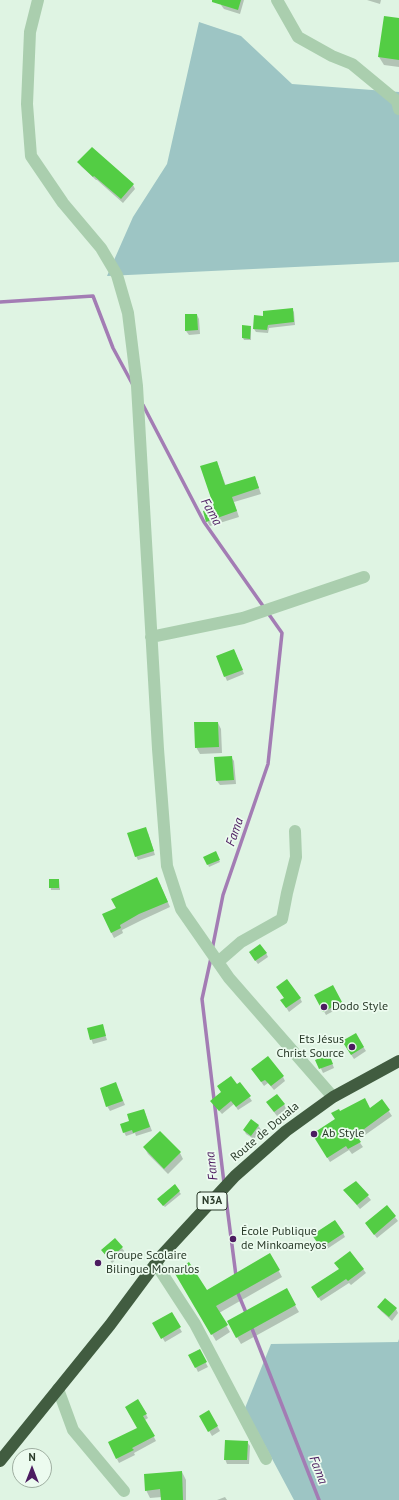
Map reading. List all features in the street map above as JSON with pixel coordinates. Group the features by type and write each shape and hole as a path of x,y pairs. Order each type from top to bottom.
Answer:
{"highway":[{"name":"Route de Douala","path":"58,1389 110,1325 156,1264 235,1176 286,1131 333,1097 399,1061"},
{"name":"N3A","path":"0,1461 58,1389"}],"street":[{"path":"38,0 30,32 28,61 27,104 31,156 63,203 101,248 117,275 128,313 137,386 151,637 167,866 181,909 229,978 333,1097"},
{"path":"277,0 298,37 332,56 352,64 396,101 399,109"},
{"path":"151,637 243,618 364,578"},
{"path":"218,962 241,942 282,919 296,857 295,831"},
{"path":"156,1264 195,1324 266,1459"},
{"path":"58,1389 72,1430 124,1491"}],"shaded area":[{"path":"199,22 241,36 292,84 399,92 399,262 107,276 133,217 167,164"},
{"path":"399,1339 399,1500 294,1500 245,1408 271,1344 398,1342"}],"building":[{"path":"212,0 241,0 238,10 212,2"},
{"path":"384,16 399,18 399,60 378,57"},
{"path":"92,147 134,184 121,199 77,162"},
{"path":"293,308 294,322 268,325 267,330 253,329 254,315 263,316 263,311"},
{"path":"185,314 197,314 198,330 185,331"},
{"path":"242,325 251,326 250,339 242,338"},
{"path":"217,461 225,485 255,476 259,488 232,497 237,511 206,522 203,511 214,507 200,466"},
{"path":"234,649 243,670 224,677 216,656"},
{"path":"194,722 218,722 219,747 195,748"},
{"path":"232,756 234,780 216,781 214,757"},
{"path":"146,827 154,851 135,857 127,833"},
{"path":"216,851 220,860 207,865 203,857"},
{"path":"157,877 168,902 139,914 120,925 121,928 111,933 102,914 116,908 111,899"},
{"path":"49,879 59,879 59,888 49,888"},
{"path":"260,944 267,953 255,961 249,952"},
{"path":"287,979 301,998 286,1008 280,1000 284,998 276,987"},
{"path":"333,985 342,1002 323,1012 314,995"},
{"path":"103,1024 106,1036 90,1040 87,1028"},
{"path":"356,1033 364,1047 351,1055 342,1041"},
{"path":"329,1054 333,1064 319,1069 315,1060"},
{"path":"268,1056 284,1076 271,1086 265,1080 261,1082 251,1069"},
{"path":"231,1076 237,1084 240,1082 251,1096 236,1107 231,1101 219,1111 210,1101 221,1092 217,1086"},
{"path":"116,1082 123,1101 106,1107 100,1088"},
{"path":"277,1094 285,1104 274,1112 266,1102"},
{"path":"365,1098 370,1108 382,1099 390,1110 356,1135 361,1142 348,1149 346,1146 327,1158 312,1134 335,1119 331,1113 339,1109 340,1111"},
{"path":"144,1109 150,1127 133,1133 132,1130 123,1133 120,1124 129,1121 127,1114"},
{"path":"251,1119 259,1125 251,1136 243,1130"},
{"path":"160,1131 181,1152 164,1169 143,1147"},
{"path":"356,1181 369,1195 357,1205 343,1190"},
{"path":"175,1184 180,1191 163,1206 157,1199"},
{"path":"387,1205 396,1216 374,1235 365,1223"},
{"path":"335,1220 344,1233 321,1248 312,1235"},
{"path":"115,1238 123,1247 109,1259 101,1250"},
{"path":"350,1251 364,1269 348,1281 346,1279 318,1298 311,1287 339,1269 334,1263"},
{"path":"270,1253 280,1270 216,1306 228,1325 211,1335 174,1272 189,1262 207,1290"},
{"path":"287,1288 296,1305 236,1338 227,1321"},
{"path":"385,1298 397,1308 389,1317 377,1307"},
{"path":"172,1312 181,1327 161,1339 152,1323"},
{"path":"200,1349 207,1362 195,1368 188,1355"},
{"path":"138,1399 147,1414 143,1416 155,1436 132,1448 134,1450 116,1459 108,1442 137,1428 125,1407"},
{"path":"209,1410 218,1426 208,1432 199,1416"},
{"path":"225,1440 248,1441 247,1460 224,1460"},
{"path":"182,1471 183,1500 161,1500 160,1489 145,1491 144,1474"}],"waterway":[{"name":"Fama","path":"0,302 93,296 113,348 133,385"},
{"name":"Fama","path":"143,405 204,522 282,633 268,764 223,895 212,950"},
{"name":"Fama","path":"211,958 202,999 224,1183"},
{"name":"Fama","path":"225,1191 236,1276"},
{"name":"Fama","path":"237,1291 247,1315"},
{"name":"Fama","path":"251,1326 319,1500"}],"place":[{"name":"Dodo Style","path":"324,1007"},
{"name":"Ets Jésus Christ Source","path":"352,1047"},
{"name":"Ab Style","path":"314,1134"},
{"name":"École Publique de Minkoameyos","path":"233,1239"},
{"name":"Groupe Scolaire Bilingue Monarlos","path":"98,1263"}]}
